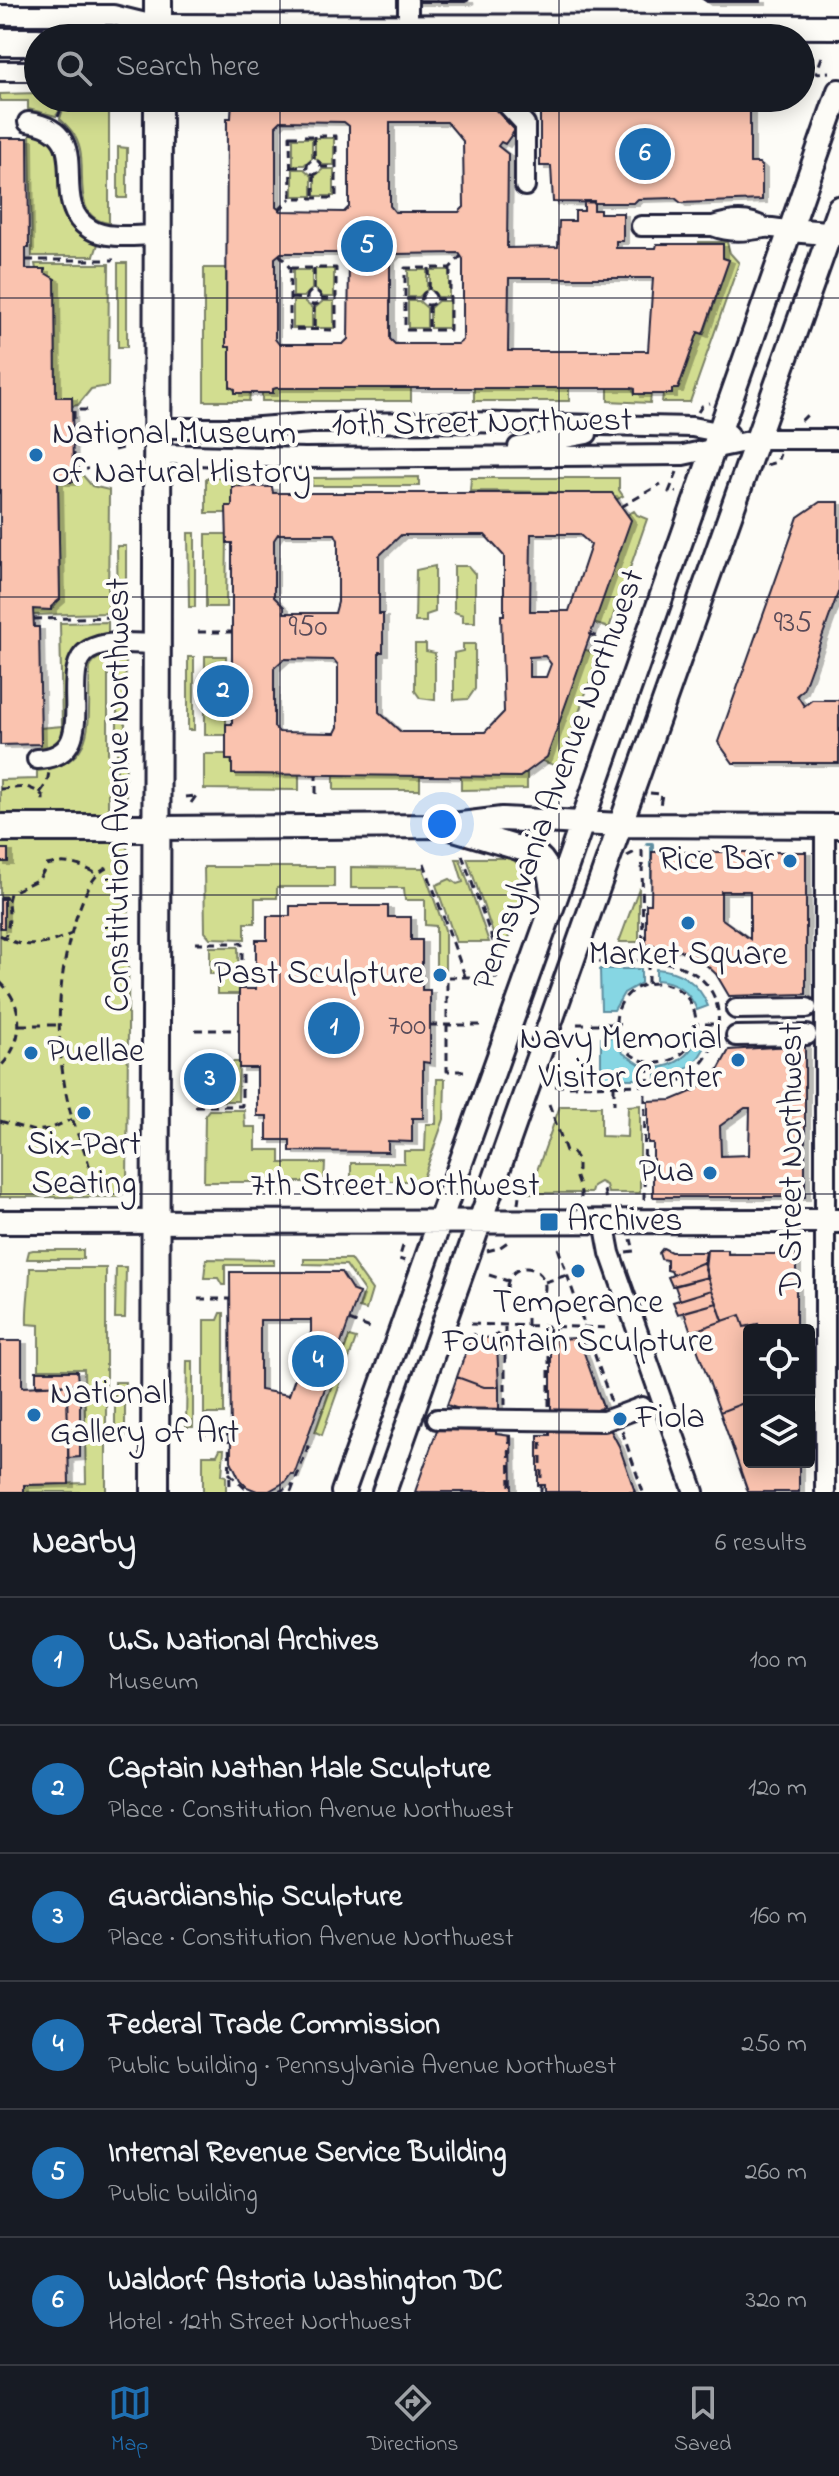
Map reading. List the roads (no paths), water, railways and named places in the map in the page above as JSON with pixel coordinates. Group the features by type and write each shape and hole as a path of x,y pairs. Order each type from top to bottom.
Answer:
{"highway":[{"path":"0,42 24,42"},
{"name":"Constitution Avenue Northwest","path":"153,112 158,235 155,1492"},
{"path":"0,828 156,828"}],"main road":[{"path":"158,21 308,24"},
{"path":"815,27 839,27"},
{"name":"Pennsylvania Avenue Northwest","path":"343,1492 790,230 834,81"},
{"name":"Pennsylvania Avenue Northwest","path":"384,1492 834,234 839,208"},
{"path":"790,230 834,234"},
{"path":"156,828 445,826 502,819 621,825 832,826"},
{"path":"445,826 540,857 548,870 553,899"},
{"name":"7th Street Northwest","path":"0,1222 480,1221 605,1210 832,1221"}],"street":[{"path":"41,0 61,15"},
{"path":"408,0 408,24"},
{"path":"0,15 113,15 158,21"},
{"path":"0,71 24,71"},
{"path":"514,112 525,124 525,186"},
{"path":"28,122 46,125 64,141 69,155 71,204 76,216 90,230 109,234 158,235"},
{"path":"641,226 713,226 726,221 752,222 764,228 790,230"},
{"name":"10th Street Northwest","path":"157,441 244,428 342,422 692,427 715,440"},
{"path":"244,428 277,444 306,451 504,449 635,427"},
{"name":"10th Street Northwest","path":"157,441 305,458 683,455 715,440 839,439"},
{"path":"43,763 64,749 73,735 76,665 82,655 104,644 157,644"},
{"name":"D Street Northwest","path":"825,1492 832,1414 832,826"},
{"path":"736,1009 807,1008"},
{"path":"736,1036 807,1035"},
{"path":"605,1210 610,1253 694,1492"},
{"path":"437,1419 604,1421 642,1407"}],"water":[{"path":"600,969 641,969 641,983 624,993 614,1010 601,1010"},
{"path":"656,969 688,979 708,1006 697,1010 681,988 656,980"},
{"path":"614,1037 623,1053 641,1065 641,1079 601,1079 601,1038"},
{"path":"698,1037 708,1040 700,1056 688,1068 656,1079 656,1068 682,1058"}],"waterway":[{"path":"647,844 652,844 652,880"}],"place":[{"name":"Waldorf Astoria Washington DC","path":"645,154"},
{"name":"Internal Revenue Service Building","path":"367,246"},
{"name":"National Museum of Natural History","path":"36,455"},
{"name":"Captain Nathan Hale Sculpture","path":"223,691"},
{"name":"Rice Bar","path":"790,861"},
{"name":"Market Square","path":"688,923"},
{"name":"Past Sculpture","path":"440,975"},
{"name":"U.S. National Archives","path":"334,1028"},
{"name":"Puellae","path":"31,1053"},
{"name":"Navy Memorial Visitor Center","path":"738,1060"},
{"name":"Guardianship Sculpture","path":"210,1079"},
{"name":"Six-Part Seating","path":"84,1113"},
{"name":"Pua","path":"710,1173"},
{"name":"Archives","path":"549,1222"},
{"name":"Temperance Fountain Sculpture","path":"578,1271"},
{"name":"Federal Trade Commission","path":"318,1361"},
{"name":"National Gallery of Art","path":"34,1415"},
{"name":"Fiola","path":"620,1419"}]}
